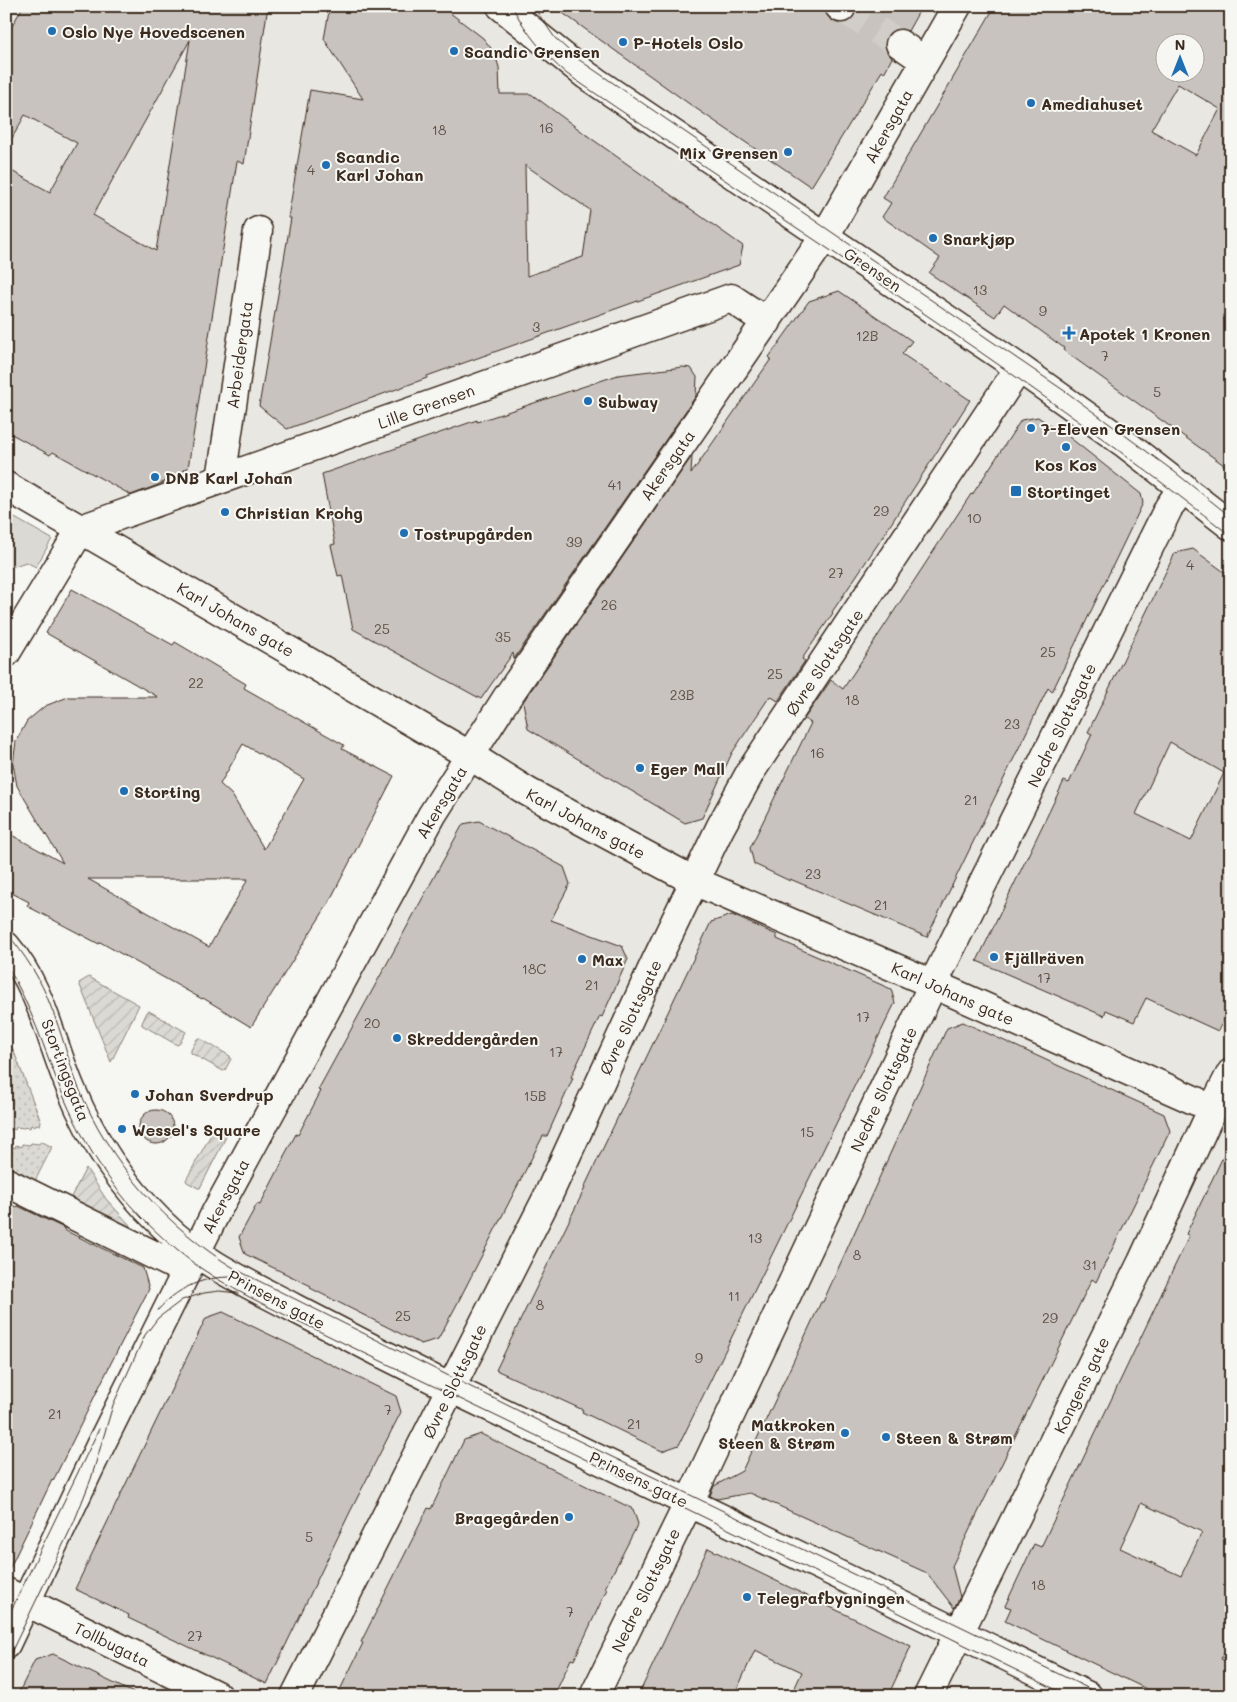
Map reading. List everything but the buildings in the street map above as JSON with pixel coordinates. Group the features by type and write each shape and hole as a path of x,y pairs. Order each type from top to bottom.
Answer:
{"street":[{"name":"Akersgata","path":"6,1644 16,1597 100,1446 220,1204 432,815 506,699 825,236 957,6"},
{"name":"Grensen","path":"509,10 586,75 1019,368 1123,442 1231,526"},
{"path":"900,44 925,61"},
{"name":"Arbeidergata","path":"221,479 258,231"},
{"name":"Lille Grensen","path":"82,529 731,298 767,322"},
{"name":"Øvre Slottsgate","path":"295,1696 547,1198 694,881 751,771 1019,368"},
{"name":"Karl Johans gate","path":"6,486 469,755 528,792 694,881 933,984 1196,1101"},
{"name":"Nedre Slottsgate","path":"594,1696 688,1503 933,984 1169,507 1183,488"},
{"path":"6,653 82,529"},
{"name":"Stortingsgata","path":"6,946 32,985 49,1026 69,1086 83,1118 111,1166 163,1225 191,1262"},
{"name":"Kongens gate","path":"928,1696 1142,1262 1231,1073"},
{"name":"Prinsens gate","path":"6,1182 191,1262 234,1277 410,1368 1088,1696"},
{"name":"Tollbugata","path":"16,1597 218,1696"}],"shaded area":[{"path":"6,6 1231,6 1231,1696 6,1696 6,1642 469,755 6,486"},
{"path":"6,513 52,539 36,567 26,562 6,569"},
{"path":"89,977 139,1005 111,1062 79,983"},
{"path":"149,1011 186,1032 179,1044 177,1045 142,1025"},
{"path":"199,1038 230,1056 231,1059 225,1070 223,1071 191,1053"},
{"path":"12,1049 41,1122 40,1125 36,1124 35,1127 31,1125 30,1128 26,1126 24,1128 16,1127 15,1130 11,1128 10,1131 6,1130 6,1061"},
{"path":"214,1129 226,1135 226,1137 200,1188 198,1188 186,1180"},
{"path":"41,1141 52,1147 34,1183 6,1169 6,1146 15,1148 16,1145 21,1147 22,1144 39,1144"},
{"path":"86,1168 106,1199 130,1225 128,1228 70,1199"}],"tunnel":[{"path":"841,8 900,44"}],"tram line":[{"path":"512,6 536,43 567,74 890,290 1063,410 1231,536"},
{"path":"533,6 555,38 578,59 1069,394 1176,473 1231,517"},
{"path":"6,932 26,958 47,997 78,1086 106,1141 123,1167 143,1191 187,1234 211,1253 237,1270 569,1436 1104,1696"},
{"path":"6,964 30,1011 69,1110 96,1159 117,1189 141,1217 170,1244 202,1269 266,1306 573,1453 1069,1696"},
{"path":"158,1310 177,1293 198,1282 223,1277 248,1279"},
{"path":"6,1663 74,1522 91,1479 113,1405 145,1335 158,1318 182,1300 204,1293 219,1291 238,1293"},
{"path":"6,1621 99,1429"}],"place":[{"name":"Oslo Nye Hovedscenen","path":"52,31"},
{"name":"P-Hotels Oslo","path":"623,42"},
{"name":"Scandic Grensen","path":"454,51"},
{"name":"Amediahuset","path":"1031,103"},
{"name":"Mix Grensen","path":"788,152"},
{"name":"Scandic Karl Johan","path":"326,165"},
{"name":"Snarkjøp","path":"933,238"},
{"name":"Apotek 1 Kronen","path":"1069,333"},
{"name":"Subway","path":"588,401"},
{"name":"7-Eleven Grensen","path":"1031,428"},
{"name":"Kos Kos","path":"1066,447"},
{"name":"DNB Karl Johan","path":"155,477"},
{"name":"Stortinget","path":"1016,491"},
{"name":"Christian Krohg","path":"225,512"},
{"name":"Tostrupgården","path":"404,533"},
{"name":"Eger Mall","path":"640,768"},
{"name":"Storting","path":"124,791"},
{"name":"Fjällräven","path":"994,957"},
{"name":"Max","path":"582,959"},
{"name":"Skreddergården","path":"397,1038"},
{"name":"Johan Sverdrup","path":"135,1094"},
{"name":"Wessel's Square","path":"122,1129"},
{"name":"Matkroken Steen & Strøm","path":"845,1433"},
{"name":"Steen & Strøm","path":"886,1437"},
{"name":"Bragegården","path":"569,1517"},
{"name":"Telegrafbygningen","path":"747,1597"}]}
